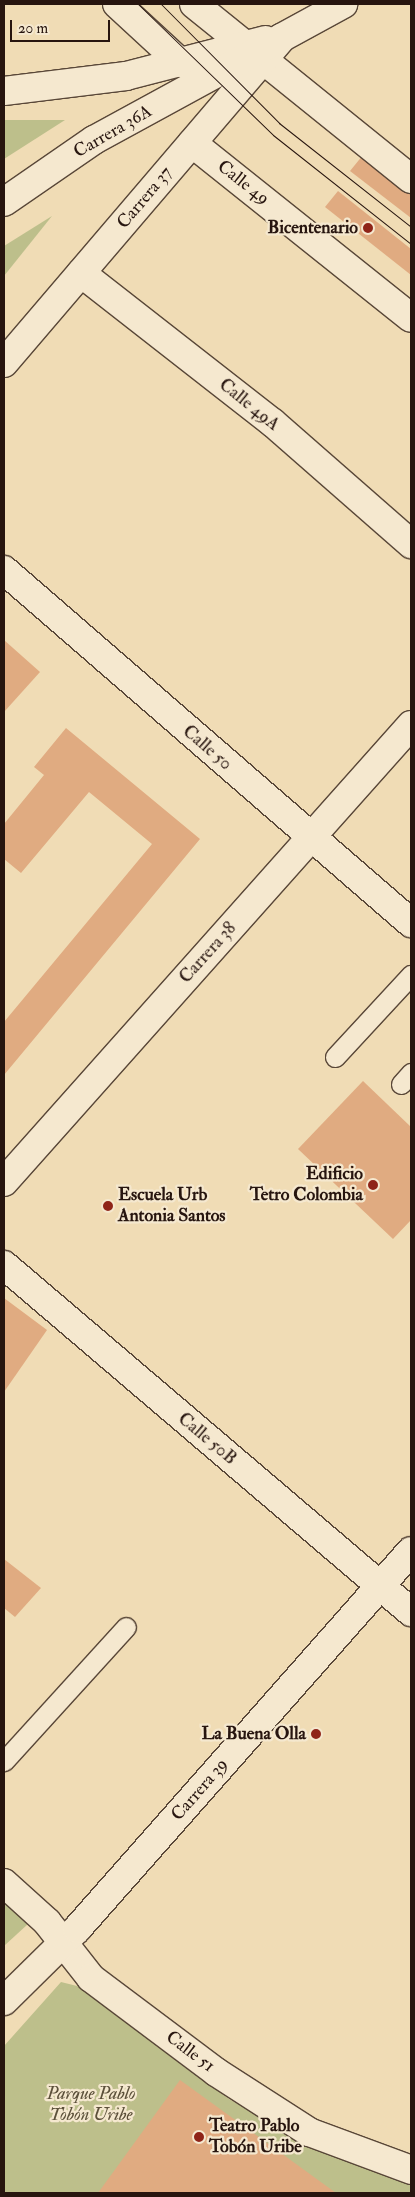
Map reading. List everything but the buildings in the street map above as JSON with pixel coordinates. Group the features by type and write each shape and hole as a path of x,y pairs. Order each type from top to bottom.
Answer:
{"street":[{"path":"118,4 181,63"},
{"path":"194,4 411,179"},
{"name":"Carrera 37","path":"226,69 286,33 343,4"},
{"path":"4,91 89,82 181,63 255,53"},
{"name":"Carrera 37","path":"4,363 192,143 255,53"},
{"name":"Carrera 36A","path":"4,202 94,140 226,69"},
{"name":"Calle 49","path":"192,143 411,318"},
{"name":"Calle 49A","path":"81,273 273,422 411,544"},
{"name":"Calle 50","path":"4,570 310,838 411,923"},
{"name":"Carrera 38","path":"4,1182 411,725"},
{"name":"Calle 50B","path":"4,1265 411,1612"},
{"name":"Carrera 39","path":"4,2001 64,1944 411,1551"},
{"name":"Calle 51","path":"4,1883 47,1922 91,1978 216,2072 309,2132 411,2170"}],"lane":[{"path":"335,1058 411,975"},
{"path":"4,1761 126,1627"}],"green space":[{"path":"4,120 65,120 4,159"},
{"path":"52,216 4,276 4,246"},
{"path":"4,1900 28,1924 4,1946"},
{"name":"Parque Pablo Tobón Uribe","path":"61,1982 81,1987 229,2099 310,2145 411,2183 411,2193 4,2193 4,2046"}],"tram line":[{"path":"138,4 273,135 411,244"},
{"path":"161,4 279,123 411,227"}],"place":[{"name":"Bicentenario","path":"368,228"},
{"name":"Edificio Tetro Colombia","path":"373,1185"},
{"name":"Escuela Urb Antonia Santos","path":"108,1206"},
{"name":"La Buena Olla","path":"316,1734"},
{"name":"Teatro Pablo Tobón Uribe","path":"199,2137"}]}
